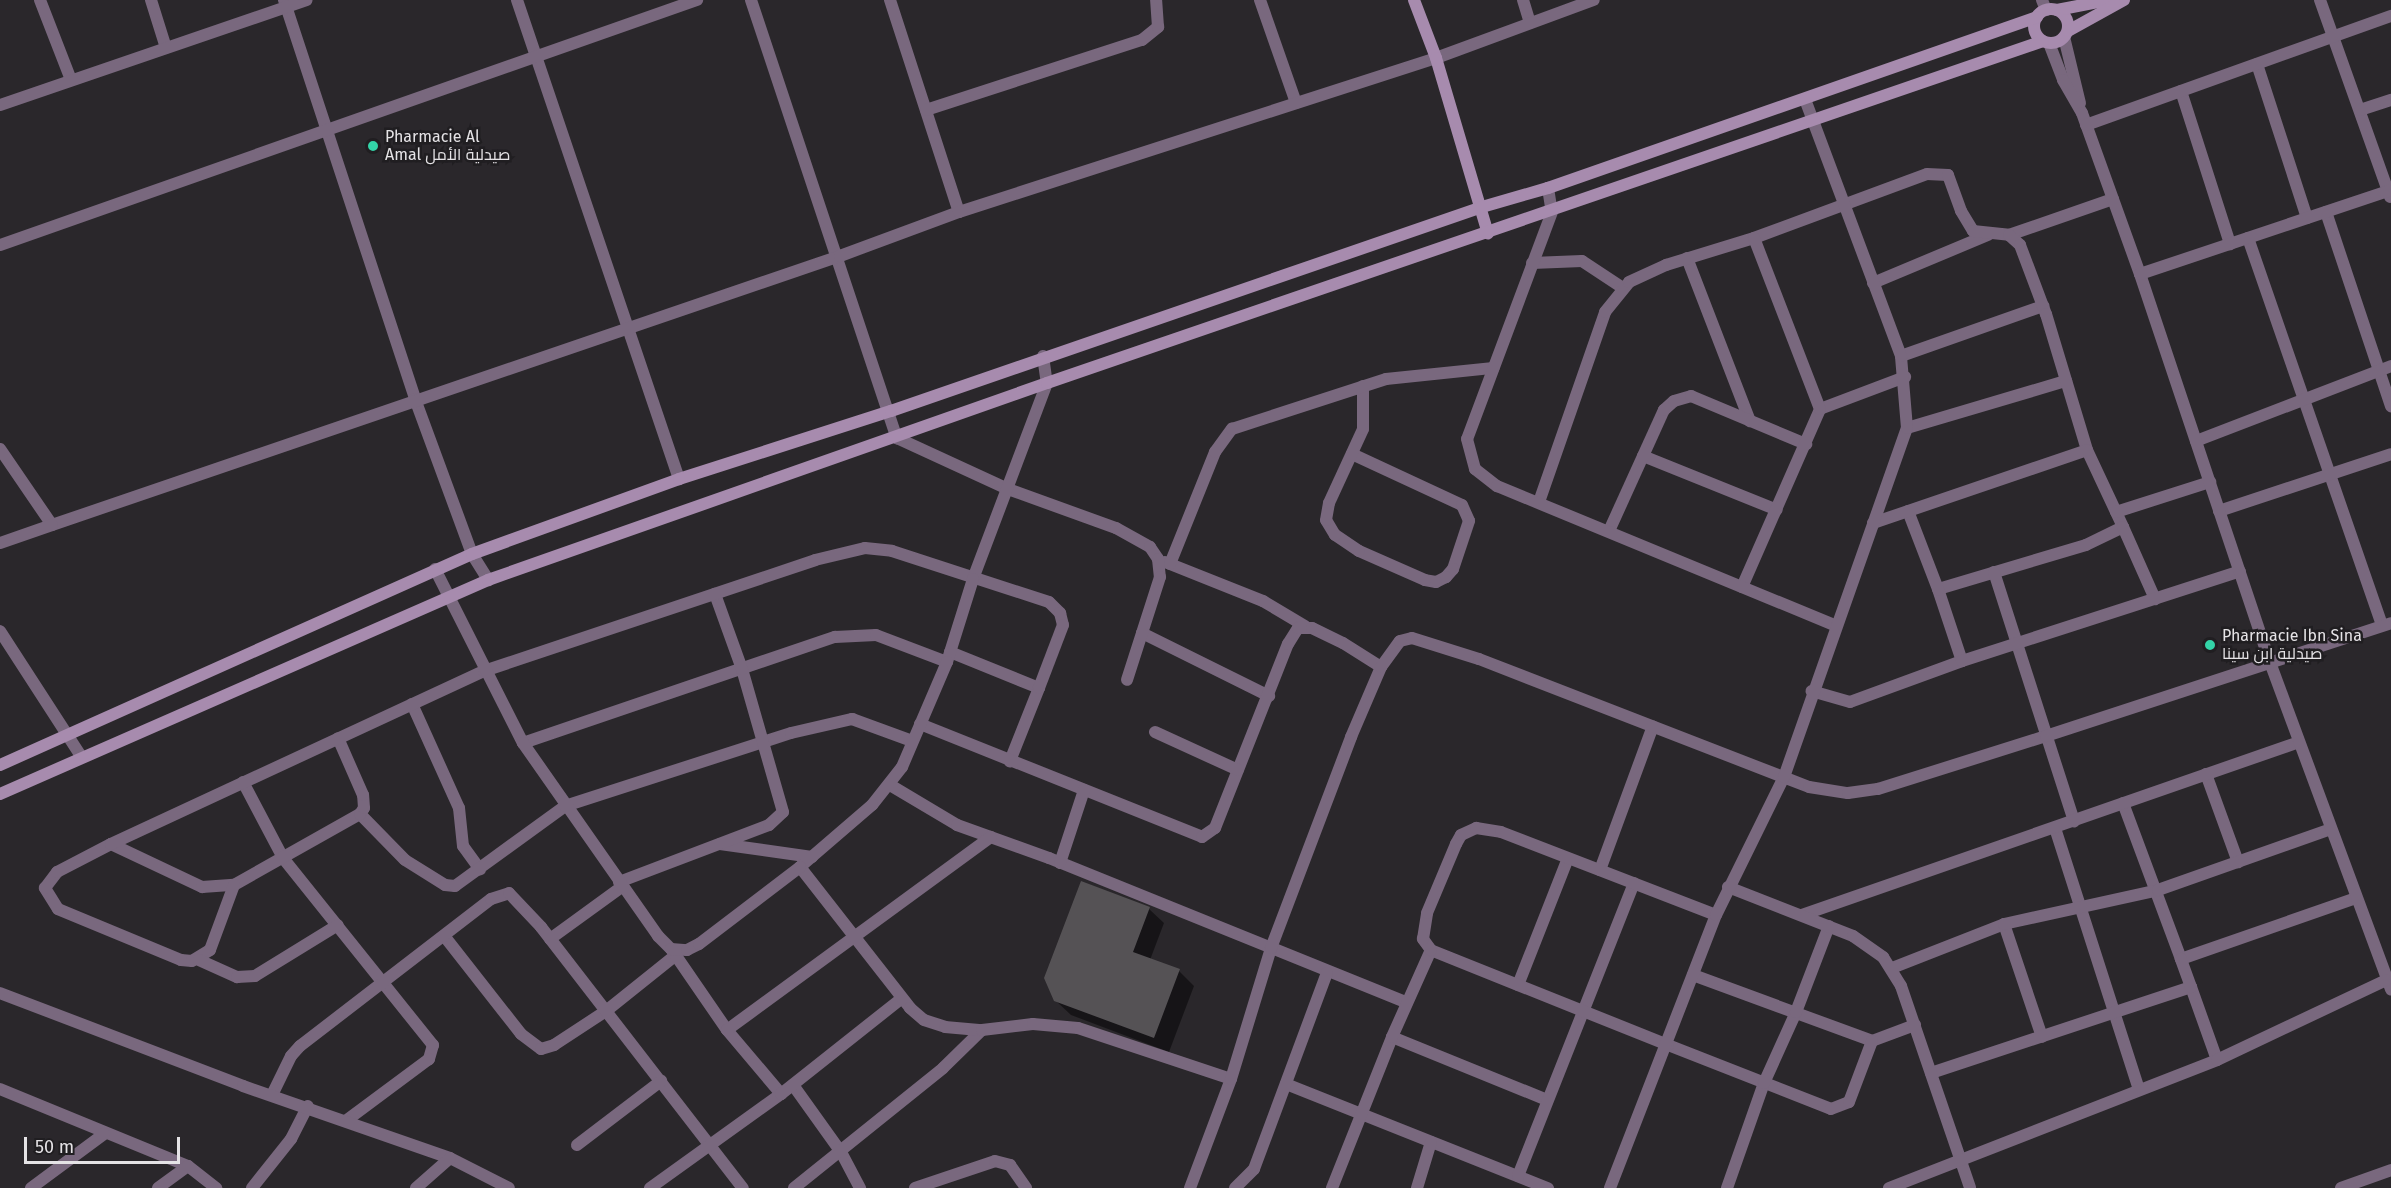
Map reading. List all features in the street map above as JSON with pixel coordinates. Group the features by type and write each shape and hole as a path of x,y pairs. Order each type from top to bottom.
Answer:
{"main road":[{"path":"1414,0 1436,58 1488,233"},
{"path":"0,765 472,554 679,479 891,411 1043,356 1482,207 1548,188 1805,99 2046,9 2108,0"},
{"path":"0,794 447,595 897,438 1047,383 2046,42 2066,34 2124,0"},
{"path":"2046,9 2066,16 2066,34"},
{"path":"2046,9 2034,28 2046,42"}],"street":[{"path":"40,0 71,81"},
{"path":"152,0 166,48"},
{"path":"0,105 166,48 285,3 306,0"},
{"path":"517,0 679,479"},
{"path":"0,245 697,0"},
{"path":"752,0 840,256 891,411 897,438 1008,489 1116,528 1150,547 1158,559 1160,577 1127,680"},
{"path":"890,0 959,212"},
{"path":"926,110 1142,40 1158,27 1156,0"},
{"path":"1260,0 1296,103"},
{"path":"1522,0 1530,23"},
{"path":"0,543 628,326 840,256 959,212 1436,58 1594,0"},
{"path":"2140,274 2325,212 2390,195 2320,0"},
{"path":"285,3 415,399 472,554 488,580"},
{"path":"2084,119 2181,91 2391,16"},
{"path":"1889,1188 1958,1159 2217,1060 2388,985 2271,665 2140,274 2084,119 2066,34"},
{"path":"2046,42 2084,119"},
{"path":"2257,64 2307,218"},
{"path":"2181,91 2230,244"},
{"path":"1610,1188 1668,1045 1716,915 1784,777 1834,625 1907,428 1905,377 1901,356 1842,206 1805,99"},
{"path":"2360,110 2391,100"},
{"path":"1539,502 1605,312 1623,288 1642,275 1942,172 1954,185 1961,211 1973,231 1988,236"},
{"path":"1548,188 1552,212 1467,439 1471,462 1497,486 1834,625"},
{"path":"1873,283 1988,236 2009,235 2113,199"},
{"path":"2325,212 2391,406"},
{"path":"2009,235 2020,245 2043,306 2087,450 2155,598"},
{"path":"1742,587 1820,409 1754,238"},
{"path":"1190,1188 1231,1079 1271,948 1381,667 1400,641 1412,638 1479,658 1784,777 1828,791 1848,793 1878,789 2271,665 2387,624 2303,400 2248,238"},
{"path":"1687,258 1750,421"},
{"path":"1533,263 1582,261 1623,288"},
{"path":"1901,356 2043,306"},
{"path":"445,937 536,1048 554,1045 606,1011 674,952 687,950 699,944 848,828 890,785 949,657 973,579 1047,383 1043,356"},
{"path":"2196,441 2391,366"},
{"path":"1170,564 1215,452 1228,433 1247,422 1406,375 1493,368"},
{"path":"1820,409 1905,377"},
{"path":"1907,428 2066,381"},
{"path":"1352,454 1462,505 1469,521 1453,569 1446,577 1436,582 1425,580 1359,551 1335,535 1326,520 1329,503 1363,429 1363,386"},
{"path":"1609,531 1664,410 1681,398 1691,396 1806,444"},
{"path":"0,449 52,525"},
{"path":"1873,523 2087,450"},
{"path":"2219,511 2391,454"},
{"path":"1643,456 1777,510"},
{"path":"2116,512 2210,482"},
{"path":"1908,511 1938,589 1962,662"},
{"path":"1938,589 2086,545 2123,527"},
{"path":"338,925 255,976 237,977 199,960 181,960 52,903 45,888 51,876 111,844 484,671 814,560 865,548 892,551 1049,602 1060,613 1063,630 1010,761"},
{"path":"1158,559 1263,601 1305,626 1343,643 1381,667"},
{"path":"435,569 484,671 523,743 565,806 674,952 727,1030 781,1094"},
{"path":"1812,691 1850,702 1962,662 2240,571"},
{"path":"1995,572 2074,821"},
{"path":"550,939 621,884 769,825 783,812 761,744 742,669 715,594"},
{"path":"920,724 1202,837 1215,828 1293,635 1305,626"},
{"path":"0,631 81,756"},
{"path":"1142,633 1269,696"},
{"path":"523,743 634,702 742,669 835,637 860,634 876,635 949,657 1039,688"},
{"path":"412,704 459,808 463,846 480,869"},
{"path":"360,814 405,860 445,885 455,886 565,806 836,720 852,719 912,741"},
{"path":"1599,870 1653,726"},
{"path":"1155,732 1238,770"},
{"path":"111,844 202,886 234,885 360,814 364,808 363,795 338,738"},
{"path":"1802,915 2299,742"},
{"path":"2206,774 2238,862"},
{"path":"243,782 283,858 386,982 430,1040 434,1053 347,1120"},
{"path":"890,785 940,817 1060,862 1327,973 1407,1003"},
{"path":"1060,862 1084,790"},
{"path":"2123,803 2158,890 2217,1060"},
{"path":"2055,828 2117,1013 2139,1089"},
{"path":"1892,968 2004,924 2158,890 2331,829"},
{"path":"1716,915 1501,832 1468,830 1456,844 1427,914 1423,939 1431,950 1827,1109 1844,1107 1872,1041"},
{"path":"727,1030 855,934 991,837"},
{"path":"718,844 812,857"},
{"path":"1518,985 1568,858"},
{"path":"800,867 855,934 903,998 918,1015 934,1025 981,1030 1033,1024 1078,1028 1231,1079"},
{"path":"1518,1176 1634,884"},
{"path":"199,960 210,950 234,885"},
{"path":"1728,887 1829,926 1872,947 1892,968 1915,1025 1958,1159 1970,1188"},
{"path":"272,1095 295,1052 491,900 509,893 550,939 743,1188"},
{"path":"2181,959 2356,898"},
{"path":"2004,924 2042,1037"},
{"path":"1727,1188 1764,1083 1796,1012 1829,926"},
{"path":"1332,1188 1364,1112 1392,1036 1431,950"},
{"path":"1235,1188 1254,1168 1327,973"},
{"path":"1693,975 1872,1041 1915,1025"},
{"path":"1931,1074 2191,987"},
{"path":"0,993 272,1095 450,1158 509,1188"},
{"path":"650,1188 793,1085 903,998"},
{"path":"794,1188 943,1068 981,1030"},
{"path":"1392,1036 1547,1100"},
{"path":"577,1145 661,1081"},
{"path":"1286,1084 1364,1112 1431,1142 1548,1188"},
{"path":"793,1085 841,1152 860,1188"},
{"path":"0,1089 104,1134 188,1166 216,1188"},
{"path":"252,1188 291,1139 308,1106"},
{"path":"31,1188 104,1134"},
{"path":"1417,1188 1431,1142"},
{"path":"416,1188 450,1158"},
{"path":"915,1188 995,1161 1010,1165 1026,1188"},
{"path":"158,1188 188,1166"},
{"path":"2342,1188 2391,1170"}],"building":[{"path":"1081,881 1150,907 1133,952 1180,969 1154,1038 1054,1001 1044,978"}],"place":[{"name":"Pharmacie Al Amal صيدلية الأمل","path":"373,146"},
{"name":"Pharmacie Ibn Sina صيدلية ابن سينا","path":"2210,645"}]}
